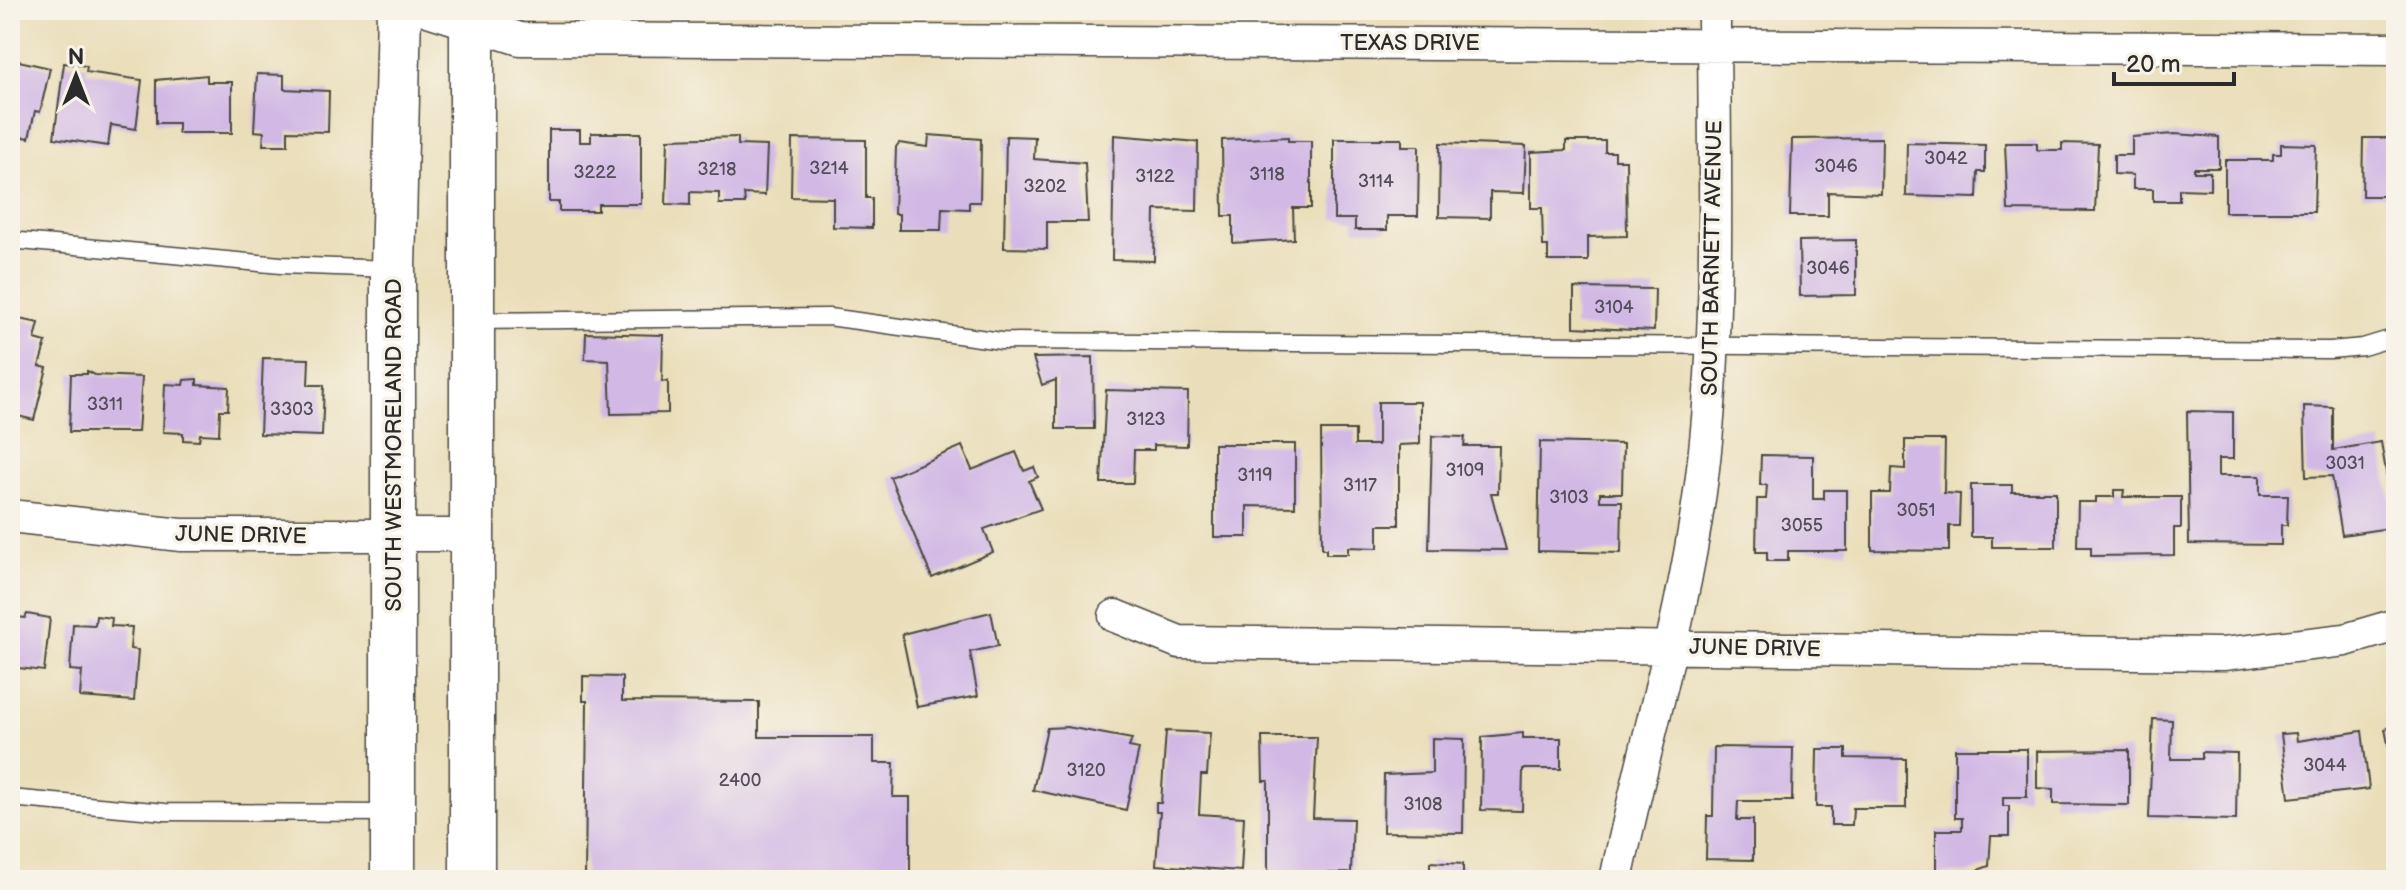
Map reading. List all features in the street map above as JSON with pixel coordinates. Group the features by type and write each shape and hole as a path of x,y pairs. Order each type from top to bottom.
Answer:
{"main road":[{"name":"SOUTH WESTMORELAND ROAD","path":"393,880 393,269 399,10"},
{"path":"472,18 472,880"}],"street":[{"name":"TEXAS DRIVE","path":"428,10 472,18 520,39 2396,49"},
{"name":"SOUTH BARNETT AVENUE","path":"1616,880 1673,646 1702,476 1713,345 1714,10"},
{"name":"JUNE DRIVE","path":"10,516 181,535 473,535"},
{"name":"JUNE DRIVE","path":"1115,616 1179,642 2223,654 2345,640 2396,625"}],"lane":[{"path":"10,240 281,265 393,269"},
{"path":"472,321 829,317 1001,341 2330,350 2363,347 2396,337"},
{"path":"10,798 165,812 393,812"}],"building":[{"path":"10,59 50,68 40,112 35,111 29,138 10,134"},
{"path":"64,63 87,66 86,72 142,80 136,129 111,125 108,146 54,138"},
{"path":"257,74 284,75 284,89 329,91 328,132 288,131 288,145 263,145 264,132 254,131"},
{"path":"207,75 207,82 232,82 232,133 178,133 178,123 156,123 156,80"},
{"path":"549,130 580,130 580,142 591,142 591,133 641,133 641,204 598,204 598,211 559,211 559,202 549,202"},
{"path":"2174,134 2219,137 2219,168 2194,168 2194,172 2210,172 2210,190 2179,189 2179,201 2153,201 2153,189 2133,189 2133,175 2114,174 2114,155 2132,155 2132,137"},
{"path":"929,135 981,139 980,202 969,202 969,209 942,208 941,230 899,230 899,214 894,214 896,147 899,143 928,147"},
{"path":"1114,135 1198,142 1197,211 1155,210 1154,261 1112,260"},
{"path":"1006,136 1035,137 1034,159 1085,163 1088,222 1047,222 1047,249 1004,248"},
{"path":"738,137 738,145 767,146 765,195 744,194 745,204 719,204 719,193 690,192 690,205 666,204 668,139"},
{"path":"1288,137 1288,141 1311,141 1311,208 1293,208 1294,239 1233,243 1233,216 1223,216 1222,140"},
{"path":"1882,138 1881,194 1828,192 1828,216 1790,216 1792,139"},
{"path":"2363,138 2396,138 2396,196 2362,196"},
{"path":"792,139 866,140 866,198 872,198 872,228 833,227 833,198 791,197"},
{"path":"1334,139 1402,139 1402,146 1419,146 1418,216 1387,216 1387,230 1355,230 1355,219 1334,219"},
{"path":"1566,141 1605,141 1605,152 1615,152 1615,160 1626,160 1627,236 1588,237 1588,261 1548,261 1548,246 1543,246 1542,208 1531,208 1531,152 1566,150"},
{"path":"1440,143 1526,146 1524,193 1490,192 1490,218 1439,217"},
{"path":"1907,143 1985,145 1985,172 1978,172 1977,198 1906,196"},
{"path":"2005,143 2037,143 2037,150 2062,150 2062,143 2098,144 2095,211 2008,210"},
{"path":"2281,144 2316,145 2314,212 2225,212 2225,160 2273,160 2273,154 2281,154"},
{"path":"1856,240 1856,295 1800,296 1799,241"},
{"path":"1574,288 1655,289 1654,331 1574,327"},
{"path":"10,317 39,323 35,339 46,342 39,366 47,368 34,420 10,414"},
{"path":"586,333 663,335 662,382 668,381 668,413 611,414 609,360 585,359"},
{"path":"1093,357 1094,429 1056,429 1056,380 1042,385 1033,358"},
{"path":"263,358 309,359 308,385 324,385 322,436 260,434"},
{"path":"87,371 95,375 142,377 138,432 69,432 71,374 87,374"},
{"path":"197,379 197,385 229,387 228,410 220,410 219,435 200,434 199,441 183,440 183,433 163,432 165,384 183,385 184,380"},
{"path":"1106,390 1188,392 1187,446 1154,445 1154,450 1134,450 1133,483 1101,483"},
{"path":"1378,402 1420,402 1420,444 1399,445 1399,525 1378,525 1378,548 1348,547 1348,554 1326,554 1326,549 1322,549 1321,430 1355,430 1355,445 1378,445"},
{"path":"2304,406 2333,407 2333,450 2381,442 2394,519 2387,520 2389,528 2342,535 2332,476 2306,477"},
{"path":"2187,411 2233,412 2233,459 2218,459 2218,476 2260,476 2260,495 2288,495 2287,525 2281,525 2281,545 2189,544"},
{"path":"1432,436 1465,437 1464,446 1499,446 1498,493 1491,493 1506,550 1429,549"},
{"path":"1905,440 1945,440 1944,493 1960,494 1959,526 1949,526 1949,551 1872,550 1872,493 1890,493 1891,468 1905,469"},
{"path":"1540,442 1623,444 1622,493 1600,493 1600,501 1622,501 1621,553 1538,551"},
{"path":"1214,444 1295,444 1295,507 1247,506 1247,537 1214,537"},
{"path":"962,446 972,470 1016,452 1024,471 1034,467 1038,477 1029,481 1041,509 984,529 993,552 932,578 890,477"},
{"path":"1761,455 1813,456 1813,499 1824,499 1824,490 1847,490 1847,551 1788,551 1788,561 1767,561 1767,552 1756,552 1757,499 1766,499 1767,485 1760,485"},
{"path":"1971,485 2012,485 2012,492 2056,492 2056,547 1992,547 1992,537 1971,537"},
{"path":"2114,490 2124,490 2123,497 2181,497 2181,528 2174,528 2174,555 2091,556 2091,547 2077,547 2078,502 2096,502 2096,497 2114,497"},
{"path":"991,612 998,646 970,652 978,696 917,707 902,634"},
{"path":"27,614 50,618 44,671 10,667 10,616 25,618"},
{"path":"96,616 112,618 111,626 132,627 130,649 138,650 134,701 80,697 82,671 70,670 73,624 95,625"},
{"path":"583,676 622,677 622,701 759,702 759,737 874,737 874,763 894,763 893,797 910,797 910,872 897,872 897,880 585,880 587,701 583,701"},
{"path":"2153,719 2172,720 2171,759 2202,759 2202,752 2237,753 2236,820 2149,818"},
{"path":"2396,726 2396,777 2395,778 2385,729"},
{"path":"1067,727 1132,739 1129,747 1139,749 1126,810 1033,790 1047,728"},
{"path":"1166,731 1210,733 1207,775 1201,775 1199,814 1244,817 1241,871 1156,865 1160,812 1156,812 1156,803 1161,803"},
{"path":"2362,731 2369,789 2289,798 2281,734 2296,733 2297,741"},
{"path":"1523,733 1523,738 1561,738 1561,769 1523,769 1522,811 1481,810 1482,737"},
{"path":"1262,737 1317,737 1313,818 1353,819 1351,873 1268,874 1268,781 1263,781"},
{"path":"1432,738 1464,739 1463,833 1383,832 1384,775 1432,773"},
{"path":"1714,747 1793,748 1792,801 1738,801 1737,820 1753,820 1753,860 1706,859 1707,816 1713,816"},
{"path":"1817,749 1846,749 1846,758 1906,759 1906,808 1853,808 1852,825 1831,825 1831,807 1816,807"},
{"path":"1955,749 2027,749 2027,797 2003,797 2003,806 2009,806 2009,836 1991,836 1989,866 1967,874 1936,874 1936,830 1962,830 1962,818 1955,818"},
{"path":"2129,750 2129,805 2053,804 2053,789 2037,788 2037,751"},
{"path":"1430,862 1463,864 1463,880 1430,880"}]}
